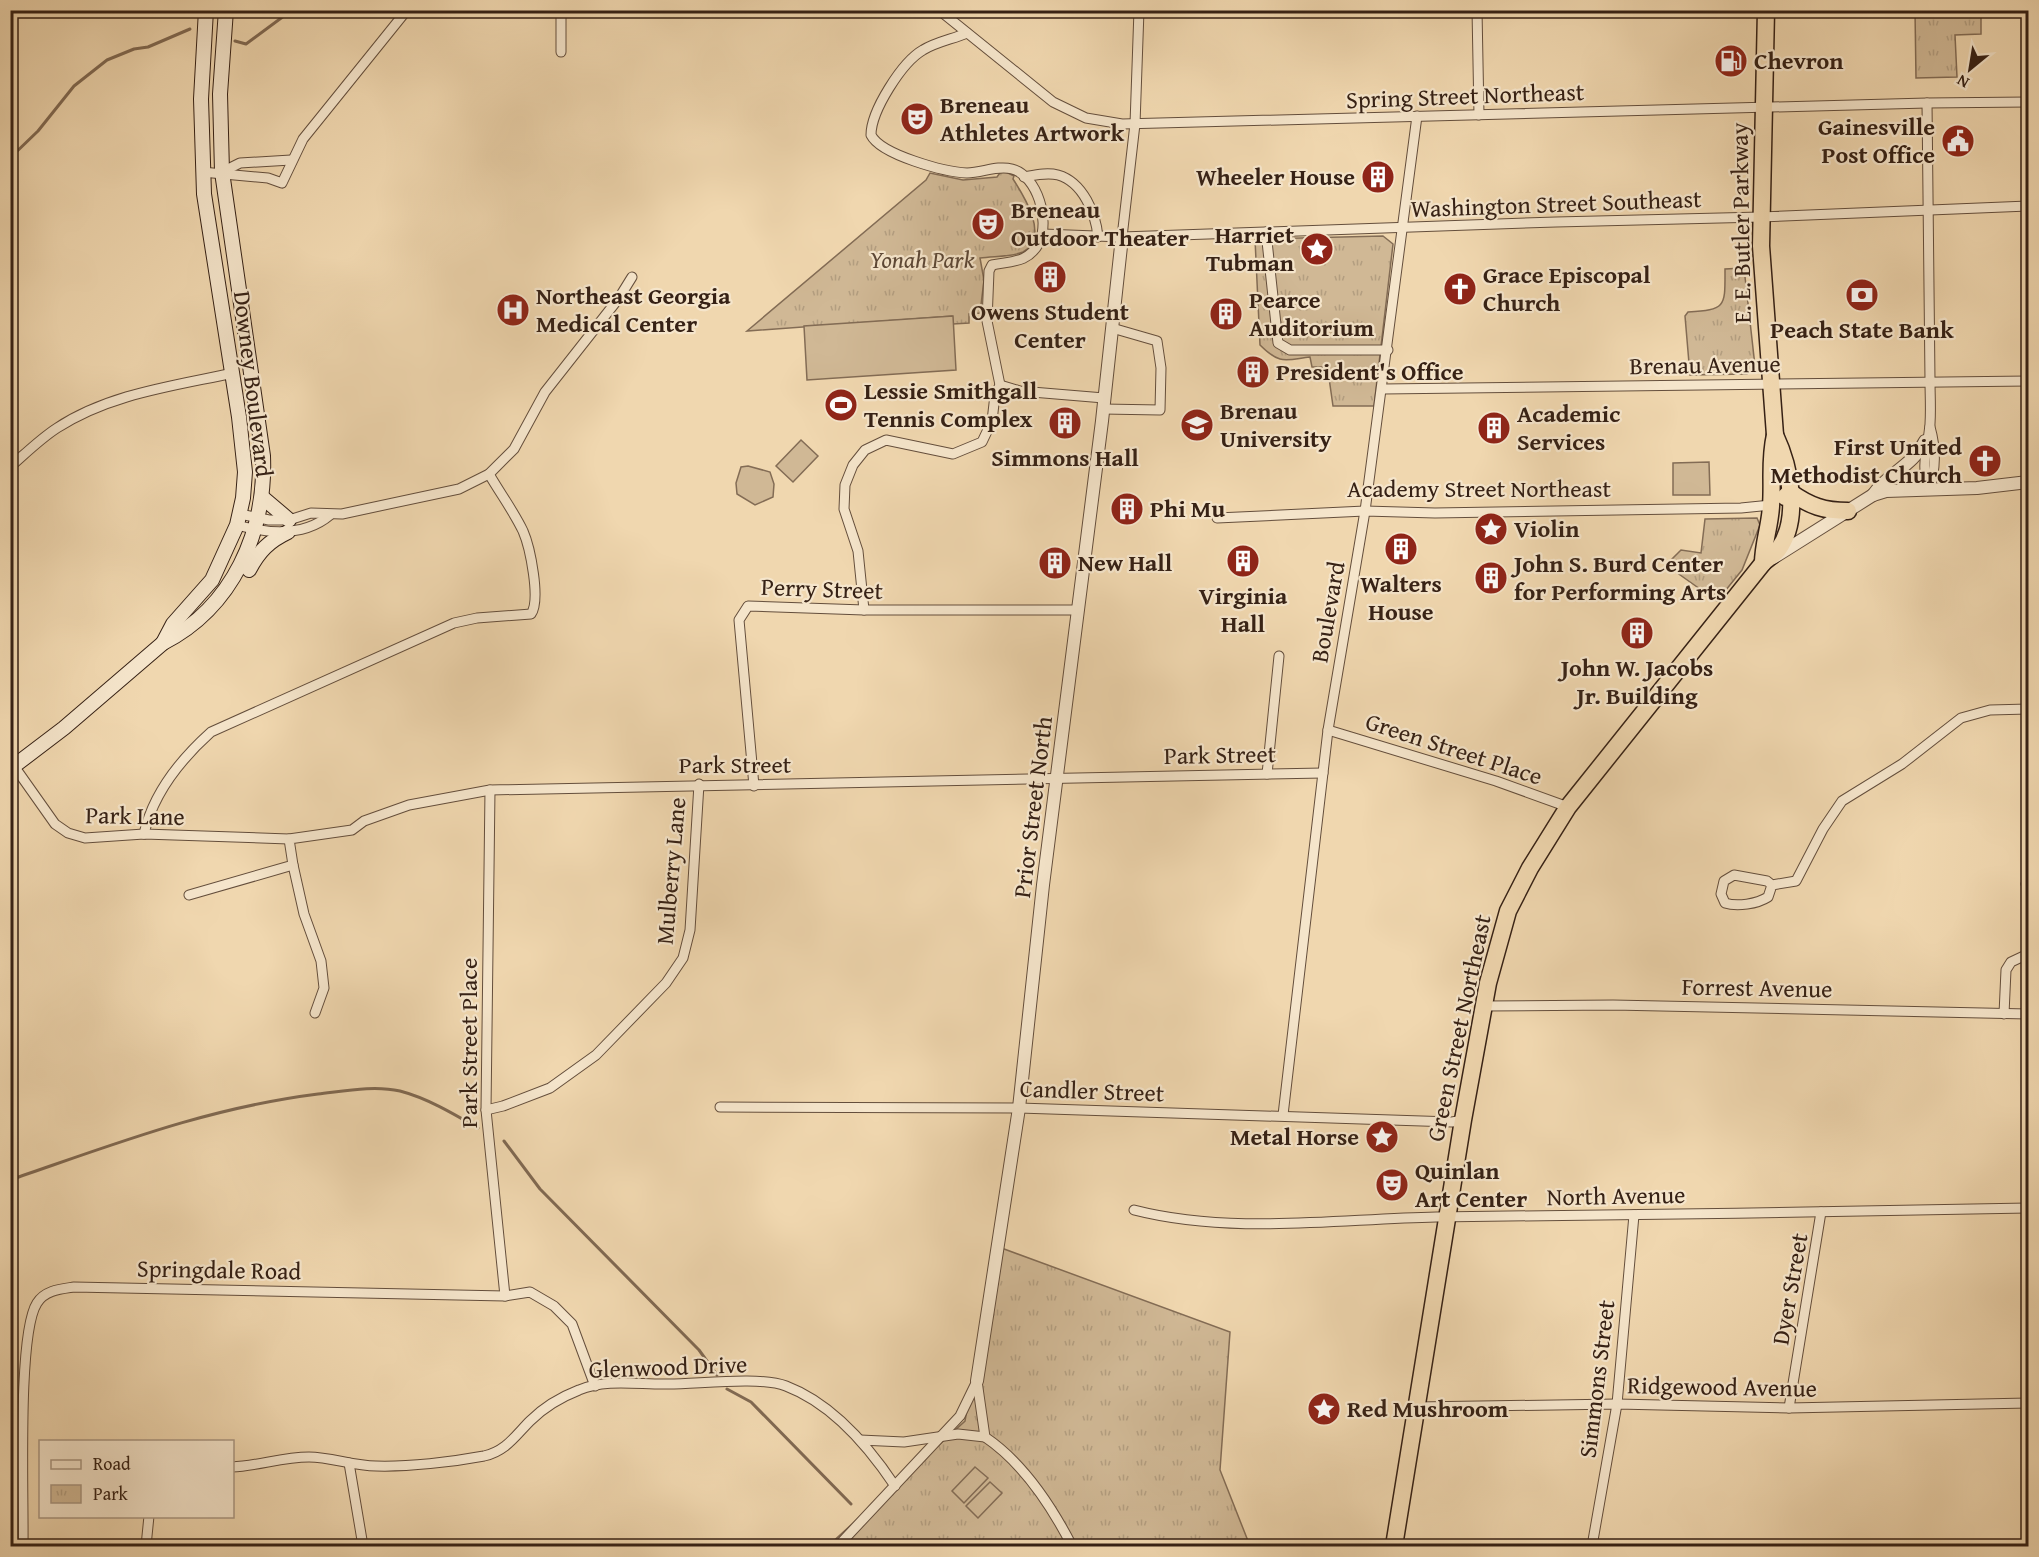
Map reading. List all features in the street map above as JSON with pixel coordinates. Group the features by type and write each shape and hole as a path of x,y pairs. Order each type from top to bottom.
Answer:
{"highway":[{"name":"E. E. Butler Parkway","path":"1763,563 1771,505 1770,460 1775,435 1773,383 1761,246 1766,10"},
{"name":"E. E. Butler Parkway","path":"1763,563 1778,550 1784,535 1790,492 1786,459 1775,435"},
{"path":"1771,505 1790,492 1812,507 1826,511 1848,511"},
{"name":"Green Street Northeast","path":"1394,1546 1463,1120 1484,1006 1500,934 1508,911 1530,868 1568,807 1763,563"}],"main road":[{"name":"Downey Boulevard","path":"163,643 173,624 212,580 239,520 245,472 233,373 202,172 201,99 206,10"},
{"name":"Downey Boulevard","path":"163,643 182,633 220,597 240,570 262,497 263,456 256,397 222,172 220,94 226,10"},
{"path":"228,345 251,367"},
{"path":"233,373 256,397"},
{"path":"220,597 246,576 257,555 289,526 262,497"},
{"path":"12,767 64,728 163,643"}],"street":[{"path":"202,172 222,172 268,178 282,183 291,160 328,106 407,10"},
{"path":"561,10 561,52"},
{"name":"Spring Street Northeast","path":"939,10 1068,111 1104,123 2028,102"},
{"path":"1122,237 1135,124 1139,10"},
{"path":"1477,10 1479,115"},
{"path":"864,610 858,551 844,509 845,485 853,465 865,450 886,440 953,454 971,449 982,442 992,422 994,395 1000,385 987,321 989,271 992,266 1022,261 1029,256 1043,234 1044,220 1038,198 1024,177 1017,171 1003,168 966,173 941,169 919,163 878,144 871,135 874,116 893,83 921,50 967,33"},
{"path":"1927,103 1930,426 1934,441 1934,475 1929,489"},
{"name":"Boulevard","path":"1283,1115 1328,730 1383,389 1417,116"},
{"path":"222,172 240,163 291,160"},
{"path":"1024,177 1047,174 1069,180 1093,210 1098,237"},
{"name":"Washington Street Southeast","path":"1043,234 1122,237 1761,217 2028,206"},
{"path":"1266,232 1278,343 1290,350 1388,350"},
{"name":"Prior Street North","path":"977,1381 1019,1108 1122,237"},
{"path":"239,520 255,524 289,526 311,513 330,515 459,489 489,474 514,449 544,392 619,298 632,277"},
{"path":"1000,385 1020,391 1160,410 1161,368 1157,341 1112,328"},
{"path":"10,467 57,428 87,412 148,390 233,373"},
{"name":"Brenau Avenue","path":"1383,389 1930,380 2028,381"},
{"path":"1873,495 1881,484 1913,460 1925,441 1930,426"},
{"path":"1925,441 1923,474 1929,489"},
{"path":"144,834 175,769 183,757 211,732 454,623 477,618 531,614 536,596 531,560 523,532 489,474"},
{"path":"1763,563 1786,553 1873,495 1886,491 1977,488 2028,482"},
{"name":"Academy Street Northeast","path":"1217,518 1365,511 1436,513 1741,508 1771,505"},
{"name":"Perry Street","path":"754,786 739,620 748,606 864,610 1078,610"},
{"path":"1267,774 1278,656"},
{"path":"1772,885 1767,897 1757,902 1732,905 1725,903 1720,894 1724,881 1734,875 1767,881 1772,885 1796,881 1810,850 1842,801 1902,764 1961,718 1990,710 2028,709"},
{"name":"Green Street Place","path":"1328,730 1496,781 1568,807"},
{"name":"Park Lane","path":"12,767 56,824 68,833 85,838 144,834 289,839"},
{"name":"Park Street","path":"289,839 352,830 364,821 409,804 490,790 699,784 754,786 1058,776 1323,773"},
{"name":"Mulberry Lane","path":"486,1110 550,1088 596,1055 666,983 683,958 690,930 699,784"},
{"name":"Park Street Place","path":"490,790 486,1110 505,1296"},
{"path":"289,839 292,866 304,914 321,962 324,988 315,1012"},
{"path":"189,894 292,866"},
{"path":"2004,1014 2006,969 2011,962 2028,954"},
{"name":"Forrest Avenue","path":"1484,1006 1612,1005 2028,1014"},
{"name":"Candler Street","path":"720,1107 1019,1108 1452,1122 1463,1120"},
{"name":"North Avenue","path":"1134,1210 1161,1218 1232,1224 1446,1217 2028,1208"},
{"name":"Dyer Street","path":"1789,1408 1821,1212"},
{"name":"Simmons Street","path":"1592,1546 1617,1404 1634,1215"},
{"name":"Springdale Road","path":"23,1546 25,1360 31,1316 44,1295 74,1287 505,1296 530,1292 554,1306 566,1318 580,1341 595,1386"},
{"name":"Glenwood Drive","path":"234,1467 281,1458 323,1458 375,1466 459,1459 497,1452 520,1434 528,1423 550,1404 581,1388 734,1381 785,1385 818,1404 860,1440 895,1486"},
{"path":"838,1546 960,1416 977,1381"},
{"path":"977,1381 985,1437"},
{"name":"Ridgewood Avenue","path":"1416,1407 1617,1404 1789,1408 2028,1403"},
{"path":"860,1440 904,1442 958,1434 985,1437 998,1446 1040,1494 1072,1546"},
{"path":"349,1463 363,1546"},
{"path":"146,1546 149,1518"}],"green space":[{"path":"1915,11 1981,11 1981,34 1955,35 1957,77 1916,78"},
{"name":"Yonah Park","path":"1002,170 1014,176 1013,179 1032,216 1035,227 1034,237 1031,245 1019,254 980,258 984,280 980,313 969,314 969,323 953,324 952,316 747,331 926,180 930,173 963,180 997,177"},
{"path":"1383,236 1393,244 1374,406 1333,406 1328,371 1322,367 1312,367 1310,357 1283,360 1273,356 1260,345 1255,239"},
{"path":"1744,268 1755,366 1747,374 1690,375 1685,316 1688,312 1710,310 1721,304 1725,291 1725,269"},
{"path":"953,316 956,370 807,380 804,326"},
{"path":"801,440 818,456 793,482 776,466"},
{"path":"1709,462 1710,495 1673,495 1673,463"},
{"path":"748,466 770,472 774,484 773,497 755,505 737,494 736,483 741,467"},
{"path":"1757,518 1760,525 1742,570 1717,601 1666,565 1681,550 1701,553 1705,519"},
{"path":"996,1246 1230,1332 1220,1470 1250,1546 828,1546 965,1421"},
{"path":"975,1467 988,1478 964,1503 952,1491"},
{"path":"990,1482 1002,1493 978,1518 966,1506"}],"waterway":[{"path":"235,41 246,44 292,10"},
{"path":"10,158 38,131 74,86 107,60 134,49 148,47 190,29"},
{"path":"10,1180 199,1118 277,1100 349,1090 390,1089 400,1091 430,1102 478,1128"},
{"path":"504,1141 540,1189 699,1350 717,1375"},
{"path":"727,1389 751,1402 851,1504"}],"place":[{"name":"Chevron","path":"1731,61"},
{"name":"Breneau Athletes Artwork","path":"917,119"},
{"name":"Gainesville Post Office","path":"1958,141"},
{"name":"Wheeler House","path":"1378,177"},
{"name":"Breneau Outdoor Theater","path":"988,224"},
{"name":"Harriet Tubman","path":"1317,249"},
{"name":"Owens Student Center","path":"1050,277"},
{"name":"Grace Episcopal Church","path":"1460,289"},
{"name":"Peach State Bank","path":"1862,295"},
{"name":"Northeast Georgia Medical Center","path":"513,310"},
{"name":"Pearce Auditorium","path":"1226,314"},
{"name":"President's Office","path":"1253,372"},
{"name":"Lessie Smithgall Tennis Complex","path":"841,405"},
{"name":"Simmons Hall","path":"1065,423"},
{"name":"Brenau University","path":"1197,425"},
{"name":"Academic Services","path":"1494,428"},
{"name":"First United Methodist Church","path":"1985,461"},
{"name":"Phi Mu","path":"1127,509"},
{"name":"Violin","path":"1491,529"},
{"name":"Walters House","path":"1401,549"},
{"name":"Virginia Hall","path":"1243,561"},
{"name":"New Hall","path":"1055,563"},
{"name":"John S. Burd Center for Performing Arts","path":"1491,578"},
{"name":"John W. Jacobs Jr. Building","path":"1637,633"},
{"name":"Metal Horse","path":"1382,1137"},
{"name":"Quinlan Art Center","path":"1392,1185"},
{"name":"Red Mushroom","path":"1324,1409"}]}
